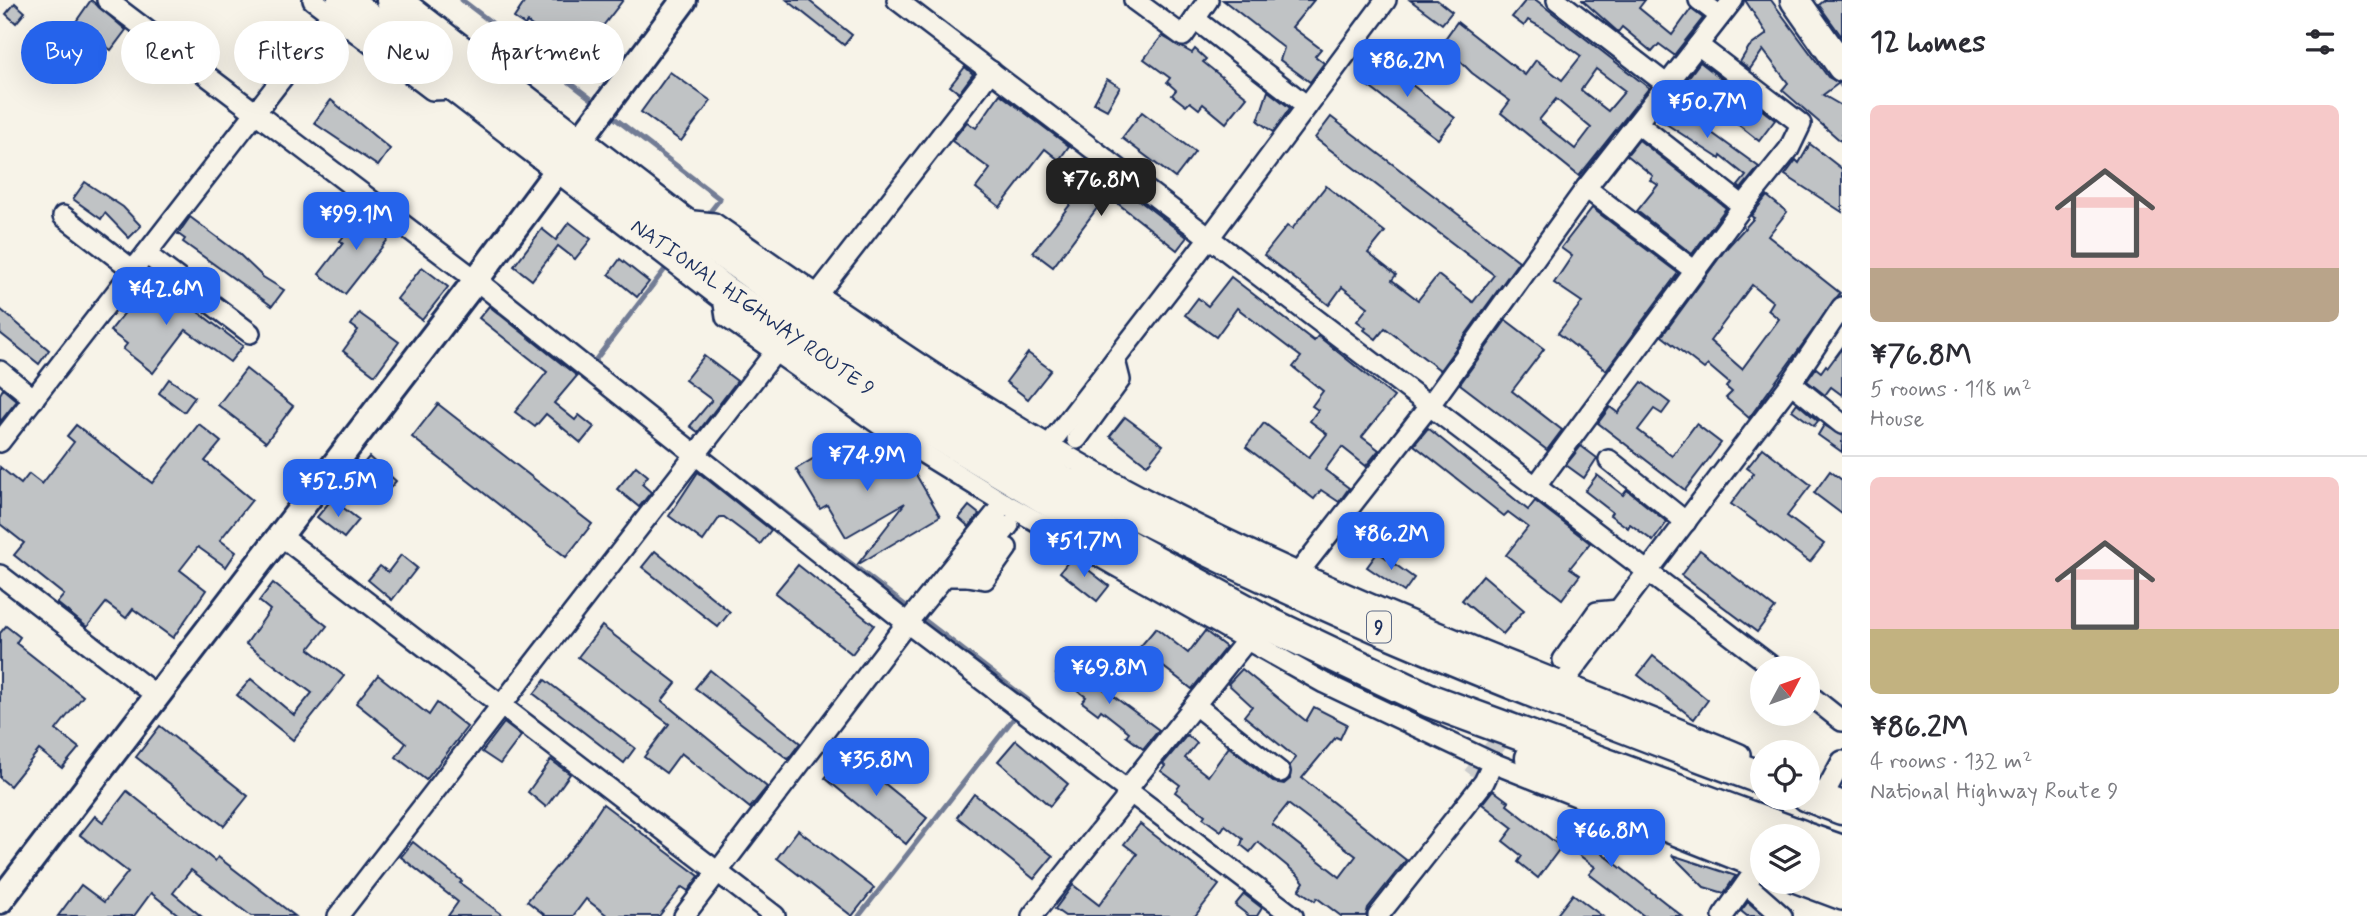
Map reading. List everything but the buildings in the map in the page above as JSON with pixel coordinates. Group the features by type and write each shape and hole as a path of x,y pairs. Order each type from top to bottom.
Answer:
{"highway":[{"name":"NATIONAL HIGHWAY ROUTE 9","path":"393,0 419,11 569,157 722,291 909,416 1138,552 1260,633 1431,701 1768,824"},
{"name":"NATIONAL HIGHWAY ROUTE 9","path":"338,7 458,89 678,220 882,365 1116,518 1232,587 1387,669 1529,735"},
{"name":"9","path":"1009,446 1141,517 1396,634 1630,730 1750,774"},
{"name":"9","path":"1260,633 1458,729 1660,809 1750,863"},
{"path":"1820,844 1842,852"},
{"path":"1820,875 1838,891"}],"main road":[{"path":"1794,0 1842,67"}],"street":[{"path":"107,0 476,280 907,623 1128,788 1293,916"},
{"path":"0,442 338,7 313,0"},
{"path":"0,901 281,537 569,157 684,0"},
{"path":"897,0 1758,656"},
{"path":"1133,0 1183,36 1208,0"},
{"path":"1049,445 1209,238 1386,0"},
{"path":"1559,0 1666,84"},
{"path":"1699,0 1720,16"},
{"path":"1299,572 1430,405 1586,188 1733,0"},
{"path":"1195,19 1307,106"},
{"path":"1536,486 1743,206 1789,149 1801,124 1698,45"},
{"path":"817,295 991,71"},
{"path":"1637,123 1743,206"},
{"path":"1586,188 1687,265"},
{"path":"63,216 133,270"},
{"path":"678,220 714,223 918,363 1049,445 1160,507 1299,572 1750,758"},
{"path":"146,254 250,333"},
{"path":"722,291 726,317 869,418 1004,503 1103,557 1260,633 1370,707 1493,763 1750,864"},
{"path":"1563,683 1791,383 1842,307"},
{"path":"338,916 775,352"},
{"path":"1086,436 1120,380 1115,359"},
{"path":"882,365 918,363"},
{"path":"0,371 34,399"},
{"path":"1791,383 1842,424"},
{"path":"869,418 909,416"},
{"path":"1609,460 1686,522"},
{"path":"684,916 907,623 1004,503"},
{"path":"968,576 1009,524"},
{"path":"281,537 504,705 775,916"},
{"path":"945,576 985,579 1007,548"},
{"path":"1103,557 1138,552"},
{"path":"1,578 157,696"},
{"path":"1563,660 1597,612 1619,610"},
{"path":"1396,634 1426,626"},
{"path":"1032,916 1124,801 1128,788 1195,705 1260,633"},
{"path":"1370,707 1401,701"},
{"path":"1820,704 1842,721"},
{"path":"1195,705 1280,772"},
{"path":"1630,730 1669,724"},
{"path":"1830,795 1842,761"},
{"path":"1378,916 1484,782 1493,763"},
{"path":"1442,835 1440,817 1472,776"},
{"path":"1629,817 1660,809"},
{"path":"1723,916 1750,877"},
{"path":"1820,887 1838,891"},
{"path":"1771,894 1782,916"}],"waterway":[{"path":"462,0 598,104"},
{"path":"1834,74 1842,86"},
{"path":"608,113 720,199 705,218"},
{"path":"597,367 593,363 669,264"},
{"path":"721,463 1028,700 859,916"}],"tunnel":[{"path":"1472,776 1563,660"}]}
